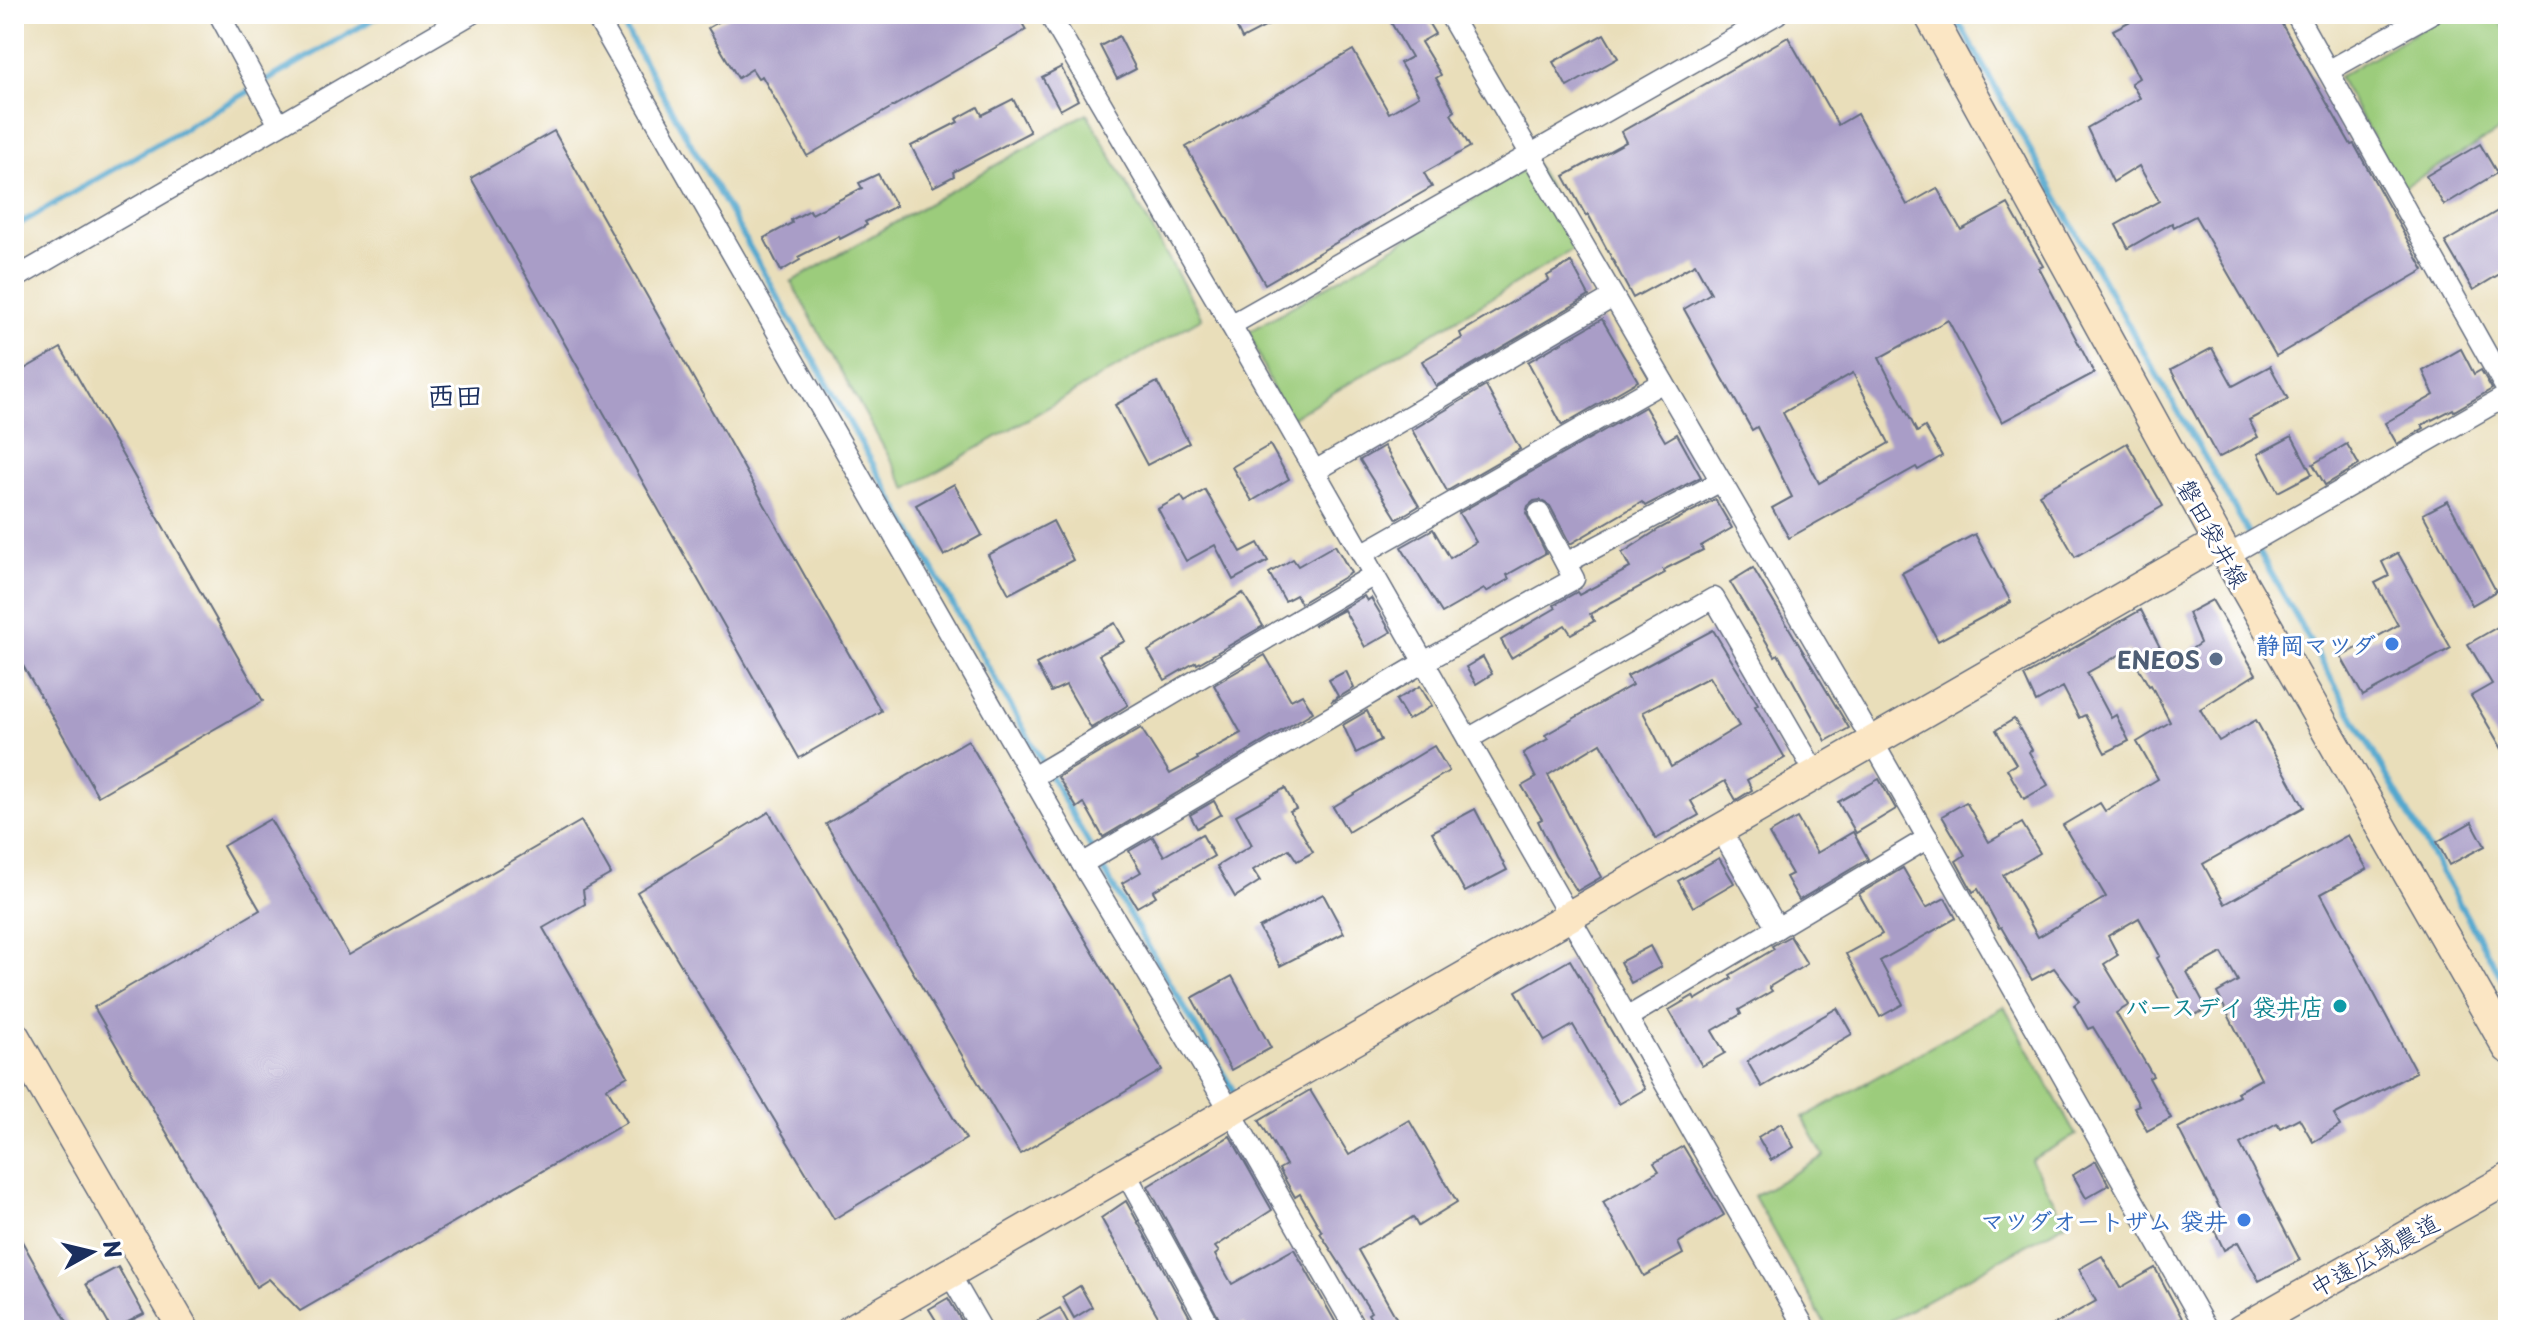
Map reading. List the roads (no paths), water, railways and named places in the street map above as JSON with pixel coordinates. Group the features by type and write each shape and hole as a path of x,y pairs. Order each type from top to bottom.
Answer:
{"street":[{"path":"219,14 277,120"},
{"path":"14,279 277,120 471,14"},
{"path":"595,14 1356,1330"},
{"path":"1049,14 1315,471 1806,1330"},
{"path":"1449,14 1873,742 2207,1330"},
{"path":"1231,325 1777,14"},
{"name":"磐田袋井線","path":"1929,14 2223,549 2508,1048"},
{"path":"851,1330 1816,774 2508,394 2296,14"},
{"path":"2328,71 2430,14"},
{"path":"1315,471 1613,297"},
{"path":"1362,554 1663,382"},
{"path":"1566,563 1721,481"},
{"path":"1085,862 1424,662 1574,579 1539,513"},
{"path":"1036,775 1374,575"},
{"path":"1468,739 1714,598 1816,774"},
{"path":"1720,829 1777,928"},
{"path":"1628,1017 1928,838"},
{"path":"14,1036 184,1330"},
{"path":"1125,1172 1212,1330"},
{"name":"中遠広域農道","path":"2241,1330 2508,1179"},
{"path":"949,1273 982,1330"}],"waterway":[{"path":"14,227 382,14"},
{"path":"617,14 1118,895 1237,1097"},
{"path":"1954,14 2250,535"},
{"path":"2258,550 2508,989"}],"place":[{"name":"静岡マツダ","path":"2392,644"},
{"name":"ENEOS","path":"2216,659"},
{"name":"バースデイ 袋井店","path":"2340,1006"},
{"name":"マツダオートザム 袋井","path":"2244,1220"}],"district":[{"name":"西田","path":"455,394"}]}
